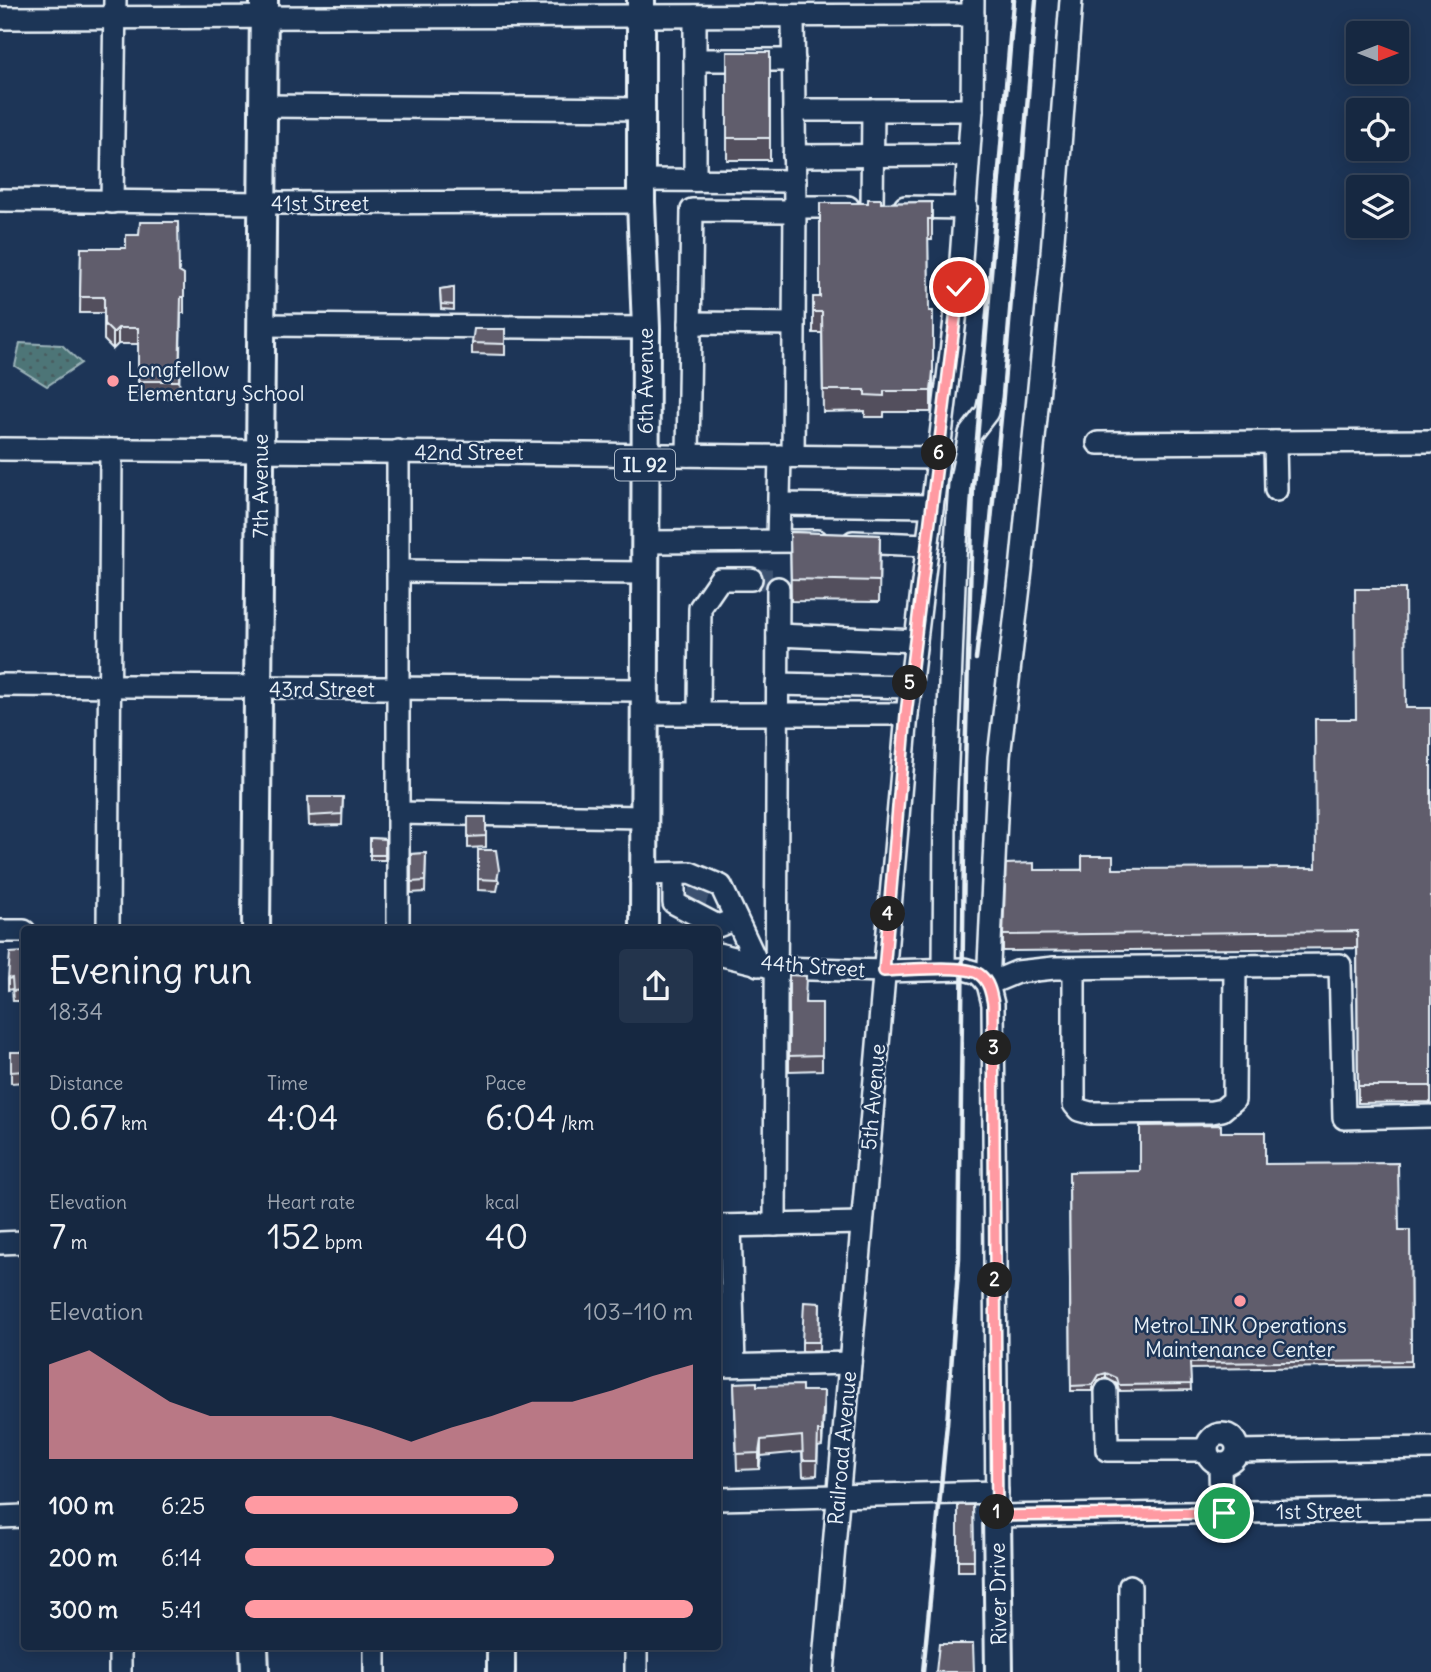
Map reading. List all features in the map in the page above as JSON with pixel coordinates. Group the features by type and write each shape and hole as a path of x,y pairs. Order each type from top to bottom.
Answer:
{"main road":[{"name":"7th Avenue","path":"256,926 264,8"},
{"name":"6th Avenue","path":"641,8 641,191 646,328 644,926"},
{"name":"River Drive","path":"997,1504 999,1672"},
{"path":"254,1650 255,1672"},
{"path":"501,1650 501,1672"}],"street":[{"path":"944,969 945,814 960,484 970,434 986,412 991,394 1024,0"},
{"path":"997,1504 993,1004 988,984 999,757 1050,280 1070,0"},
{"path":"0,18 114,9 641,8 695,16 793,16 973,8"},
{"name":"5th Avenue","path":"862,1223 906,714 959,287 972,110 973,8"},
{"path":"112,202 114,9"},
{"path":"695,16 695,180"},
{"path":"778,540 794,324 793,16"},
{"path":"695,60 794,60"},
{"path":"263,106 643,109"},
{"path":"794,110 972,110"},
{"path":"872,207 873,110"},
{"path":"794,156 956,155"},
{"name":"41st Street","path":"0,200 263,203 641,191 695,180 795,181"},
{"path":"688,455 692,210 789,211 795,207 966,208"},
{"path":"690,323 794,324"},
{"path":"261,325 646,328"},
{"path":"1098,443 1431,441"},
{"path":"1275,442 1276,490"},
{"name":"42nd Street","path":"0,449 645,453 938,458"},
{"path":"108,926 111,450"},
{"path":"398,451 398,926"},
{"path":"779,504 932,506"},
{"path":"645,542 778,540 927,545"},
{"path":"398,571 645,573"},
{"path":"699,714 700,608 720,579 751,579"},
{"path":"775,1225 766,966 777,714 778,588"},
{"path":"778,635 916,641"},
{"path":"777,684 910,687"},
{"name":"43rd Street","path":"0,685 397,690 644,702 699,714 906,714"},
{"path":"398,813 643,817"},
{"path":"643,874 690,873 698,896 723,925 766,966"},
{"path":"674,875 674,903 720,886 723,925"},
{"path":"0,931 21,931"},
{"name":"44th Street","path":"721,955 766,966 884,971 971,970 978,973 988,984"},
{"path":"988,984 1017,972 1054,968 1340,965 1344,1118 1431,1116"},
{"path":"1074,969 1074,1104 1079,1110 1090,1113 1212,1112 1222,1110 1234,1100 1235,967"},
{"path":"850,1363 726,1366 724,1226 862,1223"},
{"name":"Railroad Avenue","path":"823,1672 862,1223"},
{"path":"0,1243 21,1242"},
{"path":"1106,1391 1107,1450 1214,1457"},
{"path":"1221,1514 1210,1440 1216,1435 1223,1434 1235,1440 1238,1451 1431,1448"},
{"name":"1st Street","path":"721,1499 838,1494 940,1495 997,1504 1221,1514 1431,1509"},
{"path":"0,1517 21,1516"},
{"path":"1130,1586 1130,1672"},
{"path":"120,1650 120,1672"},
{"path":"375,1650 375,1672"},
{"path":"636,1650 636,1672"}],"green space":[{"path":"20,343 62,345 81,363 47,386 15,366"}],"building":[{"path":"727,52 770,52 770,138 727,138"},
{"path":"868,199 881,199 881,203 932,202 932,219 928,219 929,311 933,311 931,391 884,391 884,396 865,395 865,390 823,390 822,312 813,312 813,297 820,297 820,203 868,203"},
{"path":"140,222 178,222 179,272 184,275 179,381 138,381 138,328 118,328 113,333 104,324 104,297 80,297 81,248 126,248 126,235 139,235"},
{"path":"454,287 454,305 441,304 440,289"},
{"path":"474,329 505,329 505,344 472,343"},
{"path":"790,532 880,535 879,581 791,579"},
{"path":"1355,589 1405,589 1406,708 1431,708 1431,1086 1358,1086 1357,931 1003,935 1006,864 1034,863 1034,870 1082,870 1082,856 1113,856 1113,869 1316,868 1315,719 1356,719"},
{"path":"308,797 343,797 342,814 309,816"},
{"path":"468,817 486,817 486,836 468,837"},
{"path":"370,838 385,839 385,855 370,855"},
{"path":"478,850 496,850 499,870 497,880 478,879"},
{"path":"426,853 425,881 411,882 411,854"},
{"path":"21,952 21,990 13,991 12,978 8,979 10,953"},
{"path":"789,975 806,976 805,1003 822,1003 822,1055 789,1056"},
{"path":"11,1052 21,1052 21,1071 11,1072"},
{"name":"MetroLINK Operations Maintenance Center","path":"1221,1125 1221,1132 1265,1132 1265,1164 1398,1163 1399,1230 1410,1230 1411,1361 1190,1363 1191,1384 1119,1385 1117,1378 1106,1373 1099,1375 1093,1385 1071,1386 1069,1172 1140,1171 1140,1126"},
{"path":"804,1302 820,1303 819,1342 802,1342"},
{"path":"757,1382 757,1386 802,1385 802,1391 824,1391 817,1460 803,1460 802,1436 761,1440 759,1453 737,1454 734,1383"},
{"path":"958,1505 973,1505 974,1560 958,1560"},
{"path":"939,1644 973,1644 974,1672 936,1672"}],"tunnel":[{"path":"751,579 778,579 778,588"},
{"path":"695,905 700,887"}],"railway":[{"path":"923,1672 947,1424 959,1258 965,766 973,487 1014,0"},
{"path":"976,659 1002,407 1036,0"}],"place":[{"name":"Longfellow Elementary School","path":"113,381"},
{"name":"MetroLINK Operations Maintenance Center","path":"1240,1301"}],"route":[{"path":"959,287 906,714 884,971 964,969 978,973 988,984 991,993 997,1516 1224,1513"}]}
